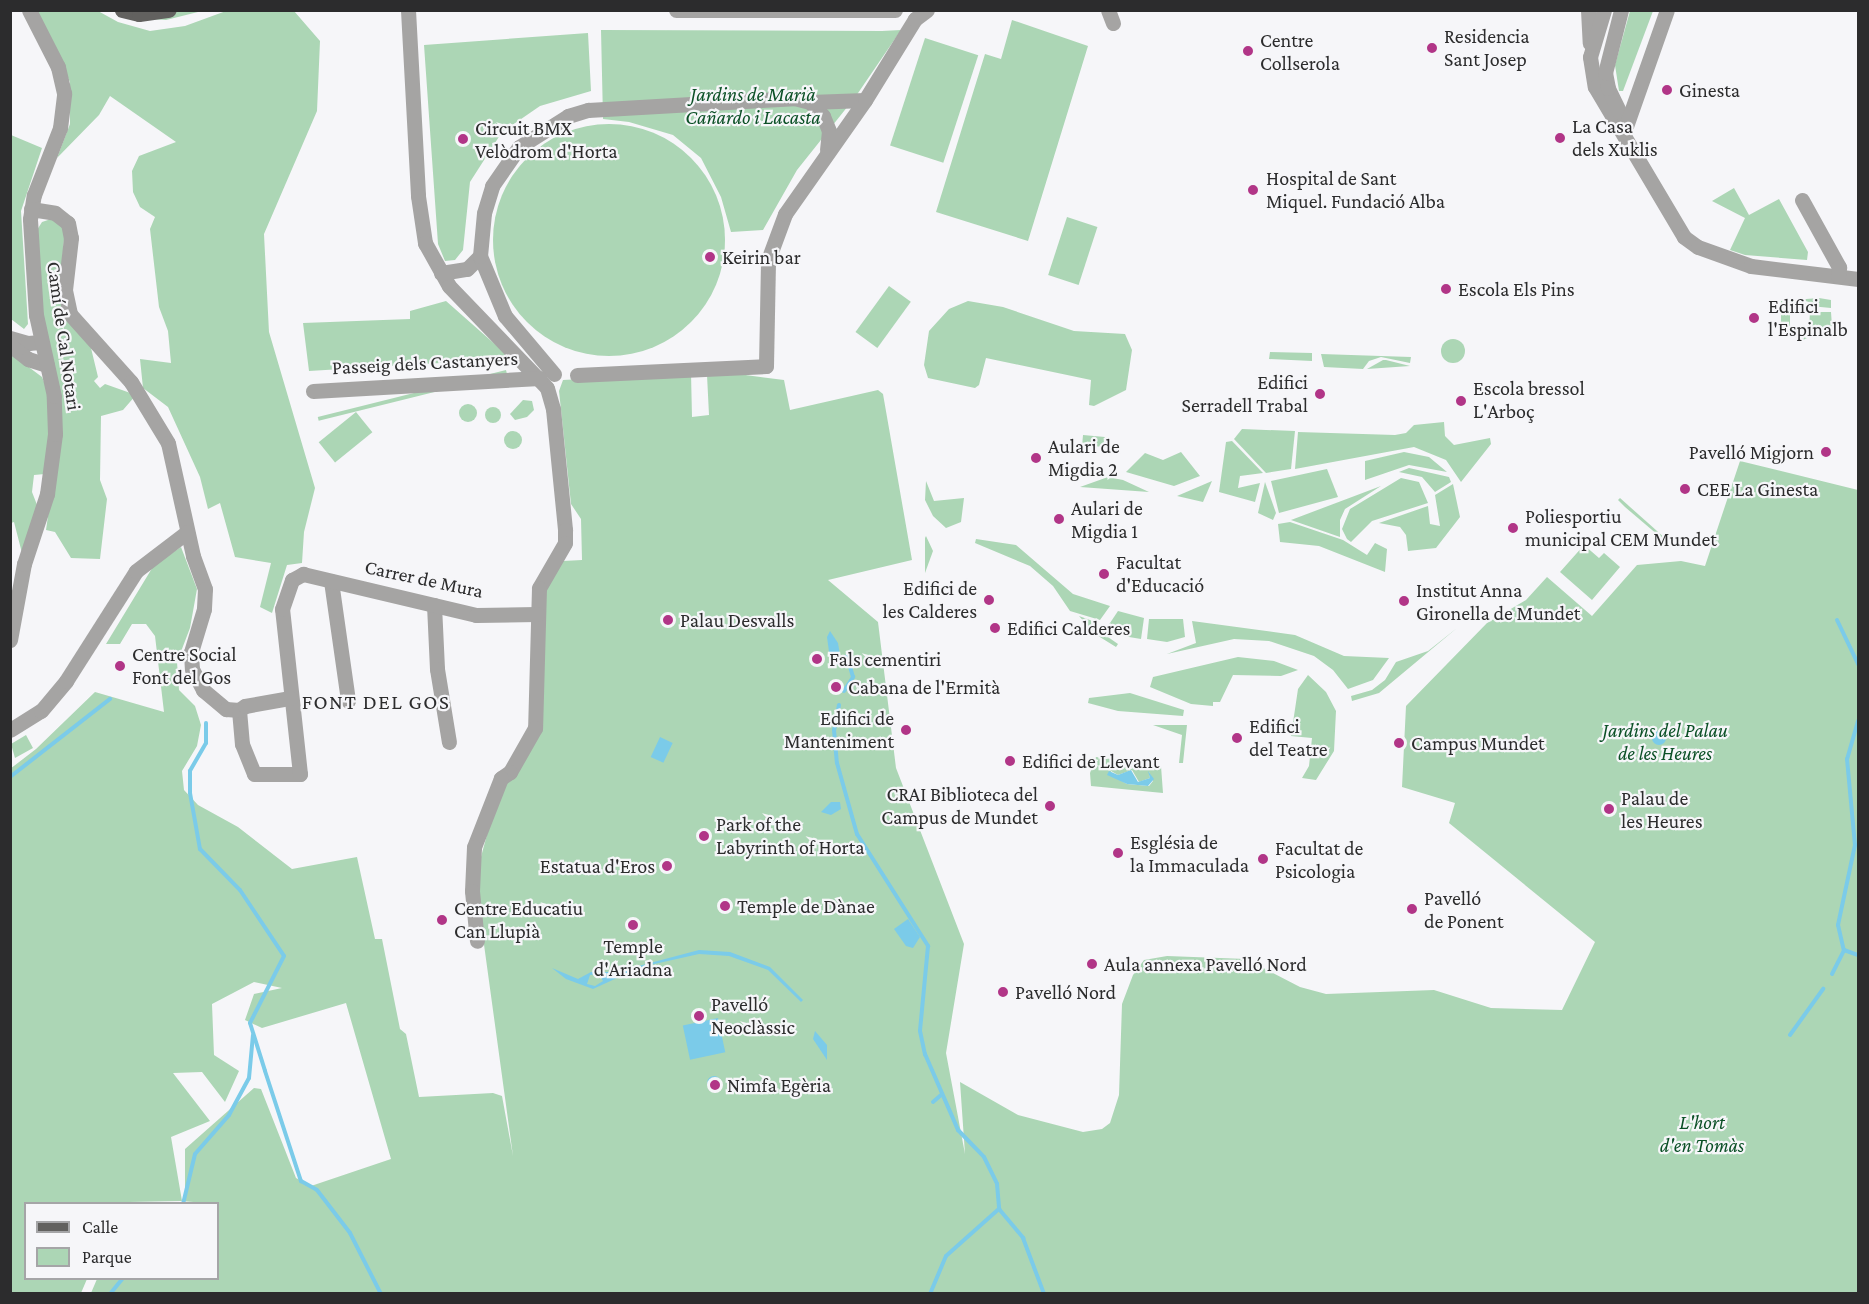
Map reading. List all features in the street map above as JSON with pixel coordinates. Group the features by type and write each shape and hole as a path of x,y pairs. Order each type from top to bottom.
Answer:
{"main road":[{"path":"122,10 139,14 169,10"}],"street":[{"name":"Camí de Cal Notari","path":"10,640 24,564 47,494 54,457 54,396 41,342 31,209 60,128 64,106 58,66 29,10"},
{"path":"676,10 895,10"},
{"path":"577,375 766,366 768,260 784,214 826,151 865,100 915,19 927,10"},
{"path":"1108,10 1113,23 1114,10"},
{"path":"1588,10 1590,57 1599,97 1615,124 1625,128"},
{"path":"1590,57 1604,10"},
{"path":"1621,10 1605,73 1610,96 1680,232 1698,247 1751,266 1858,279"},
{"path":"1625,128 1667,10"},
{"path":"408,12 419,218 425,243 441,273 547,376 553,409 565,543 539,588 535,728 510,772 501,778 474,847 472,891 477,941"},
{"name":"Passeig dels Castanyers","path":"547,376 505,315 480,256 484,213 492,186 519,147 549,126 588,110 794,98 810,102 865,100"},
{"path":"810,102 823,116 829,131 826,151"},
{"path":"1802,200 1839,267 1838,276"},
{"path":"31,209 55,213 68,223 71,238 65,290 70,314 126,376 155,418 171,453 187,532 205,594 191,652 194,674 200,687 226,709 239,710 244,706 290,698 300,774 254,774 242,744 239,710"},
{"path":"441,273 467,269 480,256"},
{"path":"10,338 41,342"},
{"path":"10,345 28,359 47,364"},
{"name":"Passeig dels Castanyers","path":"313,391 547,376"},
{"path":"10,730 41,711 66,681 136,571 187,532"},
{"name":"Carrer de Mura","path":"290,698 282,609 292,580 303,574 476,615 537,614"},
{"path":"331,581 348,701"},
{"path":"434,605 437,669 450,742"}],"green space":[{"path":"37,11 98,11 118,22 150,31 185,26 226,11 294,11 320,41 317,111 264,234 269,332 315,488 304,532 302,563 287,565 272,613 260,607 271,563 235,557 220,503 208,509 200,477 168,407 143,388 140,359 171,363 168,331 159,307 150,229 155,217 140,207 133,192 132,171 139,156 176,142 110,96 99,115 57,158 70,124 70,82"},
{"path":"183,11 202,11 166,20 137,18"},
{"path":"1630,11 1653,11 1623,91 1619,91 1615,65"},
{"path":"1012,20 1088,46 1028,241 936,212 985,54 1001,59"},
{"name":"Jardins de Marià Cañardo i Lacasta","path":"601,30 901,30 856,96 797,170 763,230 731,232 721,197 701,158 673,135 629,122 603,119"},
{"name":"Circuit BMX Velòdrom d'Horta","path":"588,33 591,91 540,106 502,132 470,182 463,250 455,260 445,261 438,244 424,45"},
{"path":"925,38 978,55 943,163 890,145"},
{"path":"609,124 632,126 653,133 664,138 691,158 711,185 716,196 723,217 725,240 723,263 716,284 711,295 691,322 664,342 653,347 632,354 609,356 586,354 565,347 554,342 527,322 507,295 502,284 495,263 493,240 495,217 502,196 507,185 527,158 554,138 565,133 586,126"},
{"path":"11,135 42,148 21,211 28,324 24,329 11,319"},
{"path":"1734,188 1749,215 1779,199 1808,252 1807,260 1745,255 1730,250 1745,218 1712,201"},
{"path":"1067,217 1097,227 1079,285 1048,275"},
{"path":"51,219 65,228 60,288 91,348 98,377 94,381 100,388 105,384 136,395 123,410 101,416 100,480 107,499 100,559 71,558 55,532 46,530 53,481 37,230 42,222"},
{"path":"889,286 911,302 877,348 855,332"},
{"path":"1819,298 1831,300 1831,308 1790,304 1790,326 1781,325 1781,301"},
{"path":"446,301 506,354 506,359 309,371 303,323 410,319 410,311"},
{"path":"968,301 1003,307 1074,331 1125,334 1132,350 1126,390 1094,406 1089,405 1091,380 986,358 979,385 975,388 928,378 924,365 929,331 949,309"},
{"path":"1810,312 1831,312 1832,326 1801,341 1797,334 1809,328"},
{"path":"1453,339 1462,342 1465,351 1462,360 1453,363 1444,360 1441,351 1444,342"},
{"path":"1270,352 1312,353 1312,361 1269,359"},
{"path":"10,353 42,377 47,389 50,425 45,474 34,475 32,492 39,510 23,557 14,522 11,523"},
{"path":"1321,354 1411,357 1410,363 1381,357 1369,361 1363,369 1324,367"},
{"path":"1386,360 1410,366 1367,369"},
{"path":"506,370 507,374 319,421 318,417"},
{"path":"691,373 692,417 709,415 707,375 738,374 784,380 790,410 878,390 883,394 912,560 828,580 878,622 896,768 964,944 946,1053 965,1154 960,1082 1018,1115 1083,1132 1102,1129 1110,1123 1119,1095 1122,1004 1133,975 1144,960 1167,956 1246,959 1300,987 1326,994 1434,990 1491,1008 1562,1010 1595,942 1449,823 1455,803 1402,787 1406,706 1487,623 1526,600 1547,577 1592,616 1637,565 1681,561 1705,566 1740,461 1858,490 1858,1293 91,1293 97,1280 219,1280 219,1202 181,1201 24,1202 24,1280 87,1280 81,1293 11,1293 10,769 36,749 95,692 164,712 155,636 146,624 132,624 120,644 106,644 154,565 181,547 197,589 190,628 177,662 179,690 195,706 201,725 197,746 182,771 184,790 198,805 238,827 292,869 357,857 375,939 382,939 400,1029 406,1034 419,1097 493,1093 502,1096 513,1156 475,879 498,794 538,731 543,590 563,561 582,560 581,519 571,504 559,391 563,380","holes":["254,982 282,988 254,994 245,1020 262,1028 346,1003 391,1159 311,1186 296,1178 261,1089 254,1088 185,1149 185,1198 182,1201 171,1137 210,1121 173,1073 202,1072 225,1102 239,1071 214,1055 212,1004"]},
{"path":"523,400 532,401 534,410 527,417 515,420 510,414"},
{"path":"468,404 474,407 477,413 474,419 468,422 462,419 459,413 462,407"},
{"path":"493,407 499,409 501,415 499,421 493,423 487,421 485,415 487,409"},
{"path":"356,412 372,432 335,462 319,442"},
{"path":"1444,422 1445,436 1454,445 1490,438 1491,444 1461,482 1446,460 1414,447 1295,469 1298,432 1395,435 1406,433 1414,425"},
{"path":"1242,429 1295,431 1291,469 1266,473 1234,439"},
{"path":"513,431 519,434 522,440 519,446 513,449 507,446 504,440 507,434"},
{"path":"1083,435 1105,437 1104,447 1082,445"},
{"path":"1232,441 1263,473 1240,476 1238,488 1260,483 1255,502 1219,492 1226,442"},
{"path":"1181,452 1200,476 1174,486 1126,472 1145,453 1163,460"},
{"path":"1404,452 1429,457 1447,472 1409,465 1365,480 1365,461"},
{"path":"1409,468 1449,477 1451,482 1435,492 1422,477 1399,472"},
{"path":"1327,469 1338,497 1279,513 1271,481"},
{"path":"1108,477 1123,480 1149,492 1080,487"},
{"path":"1401,478 1419,482 1428,503 1372,521 1351,542 1347,539 1342,529 1350,509"},
{"path":"926,481 934,501 964,498 961,522 946,528 933,516 925,500"},
{"path":"1212,481 1203,502 1177,496"},
{"path":"1265,482 1276,513 1273,520 1258,513"},
{"path":"1453,484 1460,517 1436,548 1408,551 1406,535 1400,527 1379,523 1428,506 1430,524 1440,526 1435,495"},
{"path":"1381,486 1345,509 1340,520 1340,537 1291,520"},
{"path":"1620,498 1666,539 1665,541 1625,507 1618,500"},
{"path":"1290,522 1343,540 1367,555 1375,543 1387,549 1385,572 1319,546 1280,542 1278,524"},
{"path":"926,536 933,551 925,573 925,538"},
{"path":"976,539 1016,545 1073,594 1110,606 1100,620 1070,611 1053,586 1030,566 975,543"},
{"path":"1584,545 1599,558 1604,553 1620,567 1592,600 1560,572"},
{"path":"1118,611 1144,618 1141,639 1123,636 1108,626"},
{"path":"1079,616 1098,623 1095,628 1118,644 1116,647 1095,634"},
{"path":"1149,619 1183,619 1185,637 1167,642 1147,639"},
{"path":"1192,621 1295,635 1344,656 1389,658 1373,680 1348,689 1333,670 1314,656 1269,641 1234,639 1167,654 1196,643"},
{"path":"1457,628 1379,693 1352,701 1351,696 1372,690 1385,680 1396,662 1428,651"},
{"path":"1238,657 1274,661 1298,670 1281,676 1233,675 1220,702 1213,702 1213,706 1191,704 1150,687 1153,677"},
{"path":"1308,675 1326,692 1336,711 1334,751 1316,780 1302,778 1309,766 1312,738 1291,736 1298,689"},
{"path":"1130,693 1184,710 1183,716 1118,711 1088,703 1089,698"},
{"path":"1153,725 1187,725 1183,763 1179,763 1182,735"},
{"path":"26,735 33,748 15,758 11,744"},
{"path":"1096,757 1161,766 1163,793 1091,786 1090,773","holes":["1132,770 1139,782 1150,778 1149,772 1153,781 1149,786 1127,784 1111,775 1111,771 1118,775"]}],"water":[{"path":"830,631 838,643 841,661 837,665 830,659 827,637"},
{"path":"1659,731 1664,733 1666,738 1664,743 1659,745 1654,743 1652,738 1654,733"},
{"path":"660,737 673,743 663,763 651,757"},
{"path":"1131,770 1138,782 1150,778 1148,771 1154,779 1148,786 1127,784 1107,775 1109,771 1118,775"},
{"path":"831,802 840,802 841,809 831,815 821,812"},
{"path":"908,919 920,937 913,948 906,946 894,929"},
{"path":"699,950 730,952 770,967 803,1000 801,1002 768,970 729,956 699,954 641,967 593,989 566,979 552,968 578,979 591,972 616,972","holes":["599,974 603,981 595,986 587,984 590,975"]},
{"path":"718,1018 725,1052 690,1060 683,1025"},
{"path":"815,1031 827,1045 827,1060 813,1039"},
{"path":"711,1076 717,1076 721,1083 717,1090 711,1090 707,1086 707,1080"}],"waterway":[{"path":"1837,620 1858,664"},
{"path":"844,691 853,677 847,656"},
{"path":"10,777 110,699"},
{"path":"839,705 834,730 837,763 857,834 928,946 920,1031 925,1054 958,1130 984,1157 997,1184 999,1209 1023,1238 1044,1294"},
{"path":"1858,721 1847,759 1855,845 1838,925 1844,950 1858,955"},
{"path":"206,723 206,743 190,771 190,793 200,849 240,890 284,956 250,1023 301,1181 317,1190 350,1233 381,1294"},
{"path":"1832,974 1844,950"},
{"path":"1790,1035 1823,989"},
{"path":"183,1202 195,1154 229,1115 249,1078 253,1035"},
{"path":"933,1102 941,1095"},
{"path":"930,1294 946,1256 999,1209"},
{"path":"110,1294 121,1280"}],"place":[{"name":"Residencia Sant Josep","path":"1432,48"},
{"name":"Centre Collserola","path":"1248,51"},
{"name":"Ginesta","path":"1667,90"},
{"name":"La Casa dels Xuklis","path":"1560,138"},
{"name":"Circuit BMX Velòdrom d'Horta","path":"463,139"},
{"name":"Hospital de Sant Miquel. Fundació Alba","path":"1253,190"},
{"name":"Keirin bar","path":"710,257"},
{"name":"Escola Els Pins","path":"1446,289"},
{"name":"Edifici l'Espinalb","path":"1754,318"},
{"name":"Edifici Serradell Trabal","path":"1320,394"},
{"name":"Escola bressol L'Arboç","path":"1461,401"},
{"name":"Pavelló Migjorn","path":"1826,452"},
{"name":"Aulari de Migdia 2","path":"1036,458"},
{"name":"CEE La Ginesta","path":"1685,489"},
{"name":"Aulari de Migdia 1","path":"1059,519"},
{"name":"Poliesportiu municipal CEM Mundet","path":"1513,528"},
{"name":"Facultat d'Educació","path":"1104,574"},
{"name":"Edifici de les Calderes","path":"989,600"},
{"name":"Institut Anna Gironella de Mundet","path":"1404,601"},
{"name":"Palau Desvalls","path":"668,620"},
{"name":"Edifici Calderes","path":"995,628"},
{"name":"Fals cementiri","path":"817,659"},
{"name":"Centre Social Font del Gos","path":"120,666"},
{"name":"Cabana de l'Ermità","path":"836,687"},
{"name":"Edifici de Manteniment","path":"906,730"},
{"name":"Edifici del Teatre","path":"1237,738"},
{"name":"Campus Mundet","path":"1399,743"},
{"name":"Edifici de Llevant","path":"1010,761"},
{"name":"CRAI Biblioteca del Campus de Mundet","path":"1050,806"},
{"name":"Palau de les Heures","path":"1609,809"},
{"name":"Park of the Labyrinth of Horta","path":"704,836"},
{"name":"Església de la Immaculada","path":"1118,853"},
{"name":"Facultat de Psicologia","path":"1263,859"},
{"name":"Estatua d'Eros","path":"667,866"},
{"name":"Temple de Dànae","path":"725,906"},
{"name":"Pavelló de Ponent","path":"1412,909"},
{"name":"Centre Educatiu Can Llupià","path":"442,920"},
{"name":"Temple d'Ariadna","path":"633,925"},
{"name":"Aula annexa Pavelló Nord","path":"1092,964"},
{"name":"Pavelló Nord","path":"1003,992"},
{"name":"Pavelló Neoclàssic","path":"699,1016"},
{"name":"Nimfa Egèria","path":"715,1085"}],"district":[{"name":"FONT DEL GOS","path":"376,702"}],"park label":[{"name":"Jardins del Palau de les Heures","path":"1665,742"},
{"name":"L'hort d'en Tomàs","path":"1702,1134"}]}
